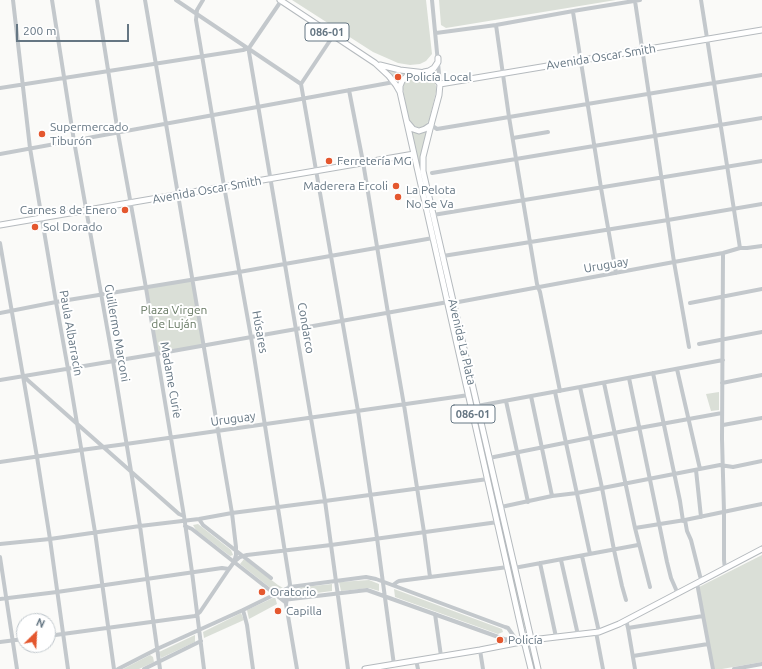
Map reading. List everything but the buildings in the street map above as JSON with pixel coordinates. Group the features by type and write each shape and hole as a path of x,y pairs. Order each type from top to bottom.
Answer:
{"main road":[{"name":"Avenida La Plata","path":"280,0 375,64 387,74 400,92 433,238 477,406 538,669"},
{"name":"Avenida Oscar Smith","path":"440,84 762,30"},
{"path":"424,72 434,68 437,64 438,58"},
{"name":"Avenida La Plata","path":"375,64 396,70 424,72"},
{"path":"400,92 400,86 403,79 410,74 417,72"},
{"path":"424,72 434,76 440,84"},
{"name":"Avenida La Plata","path":"440,84 439,95 424,157 424,176 443,256 450,302 469,395 531,669"},
{"path":"406,118 409,125 416,130 425,129 431,125"},
{"name":"Avenida Oscar Smith","path":"0,225 414,154"},
{"path":"365,669 480,650 524,641 597,632 619,624 762,549"}],"street":[{"name":"Paula Albarracín","path":"13,0 30,148 95,532 114,669"},
{"name":"Guillermo Marconi","path":"52,0 74,141 140,526 160,669"},
{"name":"Madame Curie","path":"97,0 118,133 146,288 184,516 204,669"},
{"path":"145,0 232,514 236,551 234,562"},
{"path":"176,0 301,84 358,411 378,538 394,664"},
{"path":"196,13 203,0"},
{"path":"0,88 243,50 249,48 280,0"},
{"path":"432,0 440,84"},
{"path":"436,33 496,25 640,0"},
{"path":"701,0 740,248"},
{"path":"635,1 674,262 689,347"},
{"path":"573,12 616,273"},
{"name":"Húsares","path":"196,13 224,186 251,337 285,551 290,587 286,601 297,669"},
{"path":"496,25 509,117 530,242 558,391 566,443 590,554"},
{"path":"301,84 333,36"},
{"name":"Condarco","path":"249,48 257,107 325,501 348,669"},
{"path":"431,125 437,129 762,75"},
{"path":"0,154 394,82"},
{"path":"349,90 378,248 430,577"},
{"path":"432,173 762,118"},
{"path":"513,138 548,132"},
{"path":"433,215 762,161"},
{"path":"443,256 762,204"},
{"path":"0,313 56,302 146,288 433,238"},
{"path":"0,243 37,457 68,669"},
{"name":"Uruguay","path":"0,380 538,287 723,253 740,248 762,246"},
{"path":"723,253 722,439 724,466 725,569"},
{"path":"690,303 762,289"},
{"path":"699,344 762,332"},
{"path":"477,406 723,360"},
{"path":"677,369 698,469 700,517"},
{"path":"653,373 684,521 691,540 700,576 699,582 703,616 713,669"},
{"path":"722,383 762,375"},
{"path":"23,376 178,514 184,516"},
{"path":"629,378 667,562 671,578 678,594"},
{"path":"604,383 638,545 650,587"},
{"path":"580,387 626,600"},
{"name":"Uruguay","path":"0,462 469,395"},
{"path":"531,396 552,496"},
{"path":"506,400 528,502"},
{"path":"489,458 591,437 722,413"},
{"path":"723,425 762,418"},
{"path":"500,507 720,465 733,467 762,461"},
{"path":"0,544 50,539 488,479"},
{"path":"635,528 684,521 747,506 762,504"},
{"path":"199,519 203,525 271,578"},
{"path":"56,635 194,616 202,610 234,562 243,556 498,522"},
{"path":"185,526 192,529 286,601 367,590 510,640 515,638 524,641"},
{"path":"514,568 638,545"},
{"path":"582,556 603,669"},
{"path":"0,557 17,669"},
{"path":"562,560 578,634"},
{"path":"540,563 556,637"},
{"path":"393,585 397,582 508,567"},
{"path":"0,599 222,568 229,569"},
{"path":"118,669 157,649 290,587 366,576 508,628 515,638"},
{"path":"243,610 248,625 253,669"},
{"path":"435,614 441,656"},
{"path":"628,628 703,616"},
{"path":"626,620 635,669"},
{"path":"0,642 16,640"},
{"path":"144,669 201,641"},
{"path":"633,656 708,644"},
{"path":"480,650 483,669"},
{"path":"416,660 418,669"},
{"path":"734,669 762,664"}],"green space":[{"path":"292,0 426,0 432,54 426,61 420,64 410,65 398,63 373,52"},
{"path":"439,0 616,0 446,28 441,25"},
{"path":"386,69 405,73 405,74 398,83"},
{"path":"413,75 428,76 434,81 436,86 429,121 425,126 420,128 414,126 408,119 403,89 404,81"},
{"path":"428,129 421,156 421,169 525,628 411,133 411,130"},
{"name":"Plaza Virgen de Luján","path":"193,280 203,345 156,354 146,288"},
{"path":"719,392 719,410 711,411 706,394"},
{"path":"198,524 231,550 233,555 230,556 196,530 193,525"},
{"path":"762,555 762,662 714,669 699,587"},
{"path":"244,559 283,588 277,591 273,590 240,564"},
{"path":"369,580 379,584 379,591 369,588 341,591 339,582"},
{"path":"332,584 332,591 293,596 292,589 294,588"},
{"path":"394,589 502,629 503,632 498,634 395,597"},
{"path":"275,597 277,604 249,619 247,610"},
{"path":"241,613 244,620 204,638 203,632"},
{"path":"195,635 195,642 161,658 159,652"},
{"path":"150,655 153,657 154,662 139,669 123,669"}],"place":[{"name":"Policía Local","path":"398,77"},
{"name":"Supermercado Tiburón","path":"42,134"},
{"name":"Ferretería MG","path":"329,161"},
{"name":"Maderera Ercoli","path":"396,186"},
{"name":"La Pelota No Se Va","path":"398,197"},
{"name":"Carnes 8 de Enero","path":"125,210"},
{"name":"Sol Dorado","path":"35,227"},
{"name":"Oratorio","path":"262,592"},
{"name":"Capilla","path":"278,611"},
{"name":"Policía","path":"500,640"}]}
